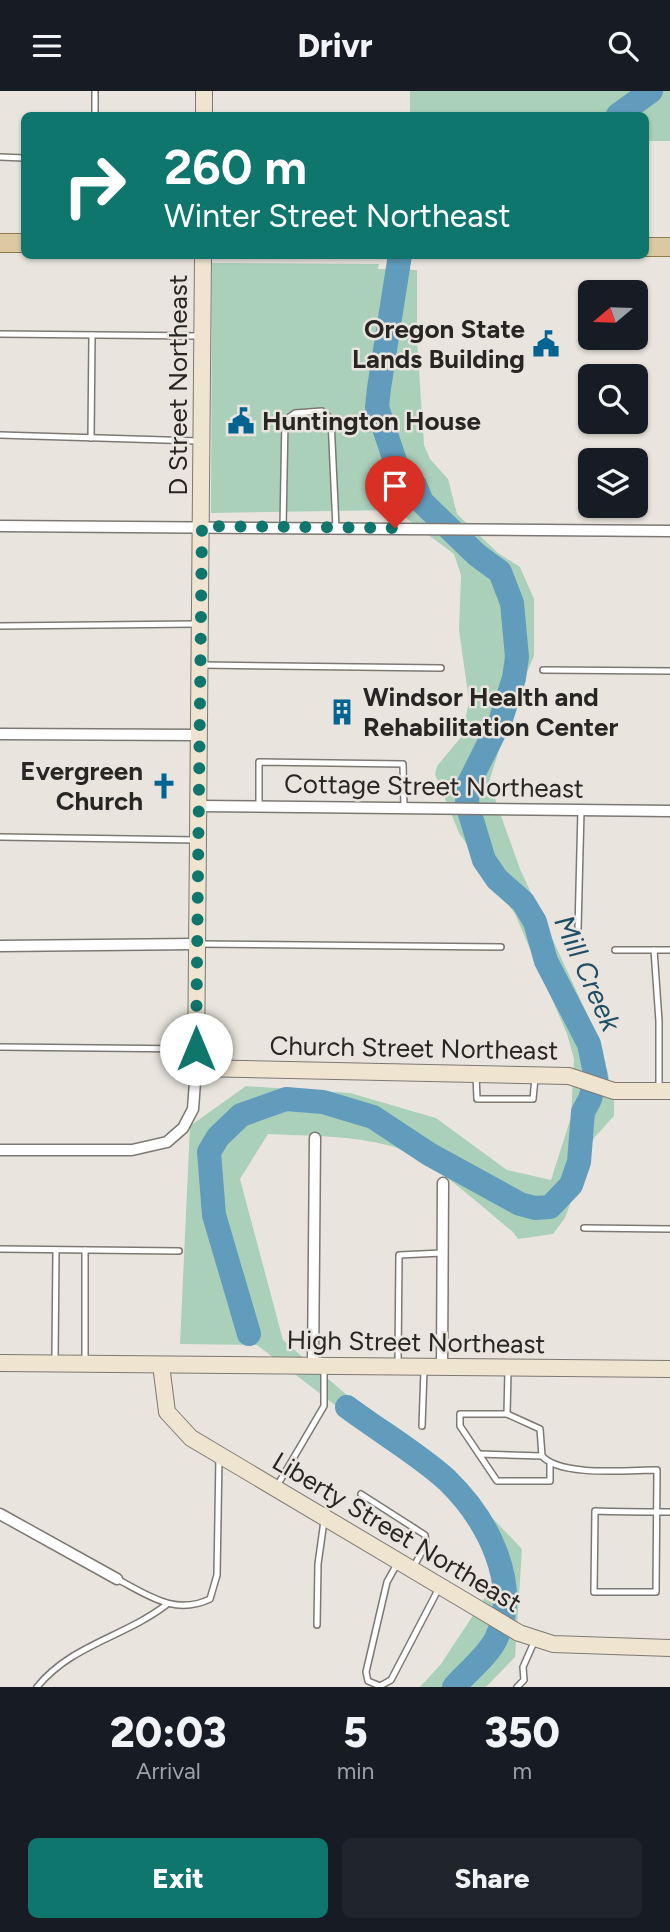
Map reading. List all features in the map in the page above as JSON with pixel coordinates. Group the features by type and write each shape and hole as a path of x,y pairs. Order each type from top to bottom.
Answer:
{"main road":[{"path":"0,243 21,243"},
{"path":"649,247 670,247"}],"street":[{"path":"204,91 204,112"},
{"name":"D Street Northeast","path":"0,1150 132,1150 166,1142 183,1128 193,1109 196,1068 196,840 204,259"},
{"path":"0,526 670,531"},
{"path":"0,734 198,735"},
{"name":"Cottage Street Northeast","path":"197,806 670,811"},
{"path":"0,946 195,944"},
{"name":"Church Street Northeast","path":"196,1068 569,1076 614,1091 664,1091"},
{"path":"315,1138 318,1366"},
{"path":"442,1367 443,1183"},
{"name":"High Street Northeast","path":"0,1363 670,1369"},
{"name":"Liberty Street Northeast","path":"161,1365 163,1400 173,1422 219,1454 476,1610 535,1640 588,1647 670,1648"},
{"path":"0,1514 117,1579"}],"lane":[{"path":"95,91 95,112"},
{"path":"0,157 21,158"},
{"path":"0,334 204,336"},
{"path":"91,438 92,335"},
{"path":"283,527 285,420 295,413 322,411 331,419 336,528"},
{"path":"0,435 201,441"},
{"path":"0,626 199,624"},
{"path":"198,665 441,668"},
{"path":"543,670 670,671"},
{"path":"259,807 259,762 403,764 404,808"},
{"path":"578,929 581,810"},
{"path":"0,837 196,840"},
{"path":"195,944 501,947"},
{"path":"615,950 670,950"},
{"path":"654,950 664,1091"},
{"path":"0,1047 196,1049"},
{"path":"476,1074 477,1099 533,1099 535,1075"},
{"path":"584,1228 670,1229"},
{"path":"0,1249 179,1251"},
{"path":"55,1364 56,1250"},
{"path":"85,1250 85,1364"},
{"path":"398,1367 399,1255 443,1254"},
{"path":"275,1488 324,1406 318,1366"},
{"path":"422,1426 424,1367"},
{"path":"507,1414 508,1368"},
{"path":"550,1465 550,1481 497,1481 460,1426 460,1414 507,1414 540,1429 542,1456 550,1465 574,1469 657,1470 657,1512 656,1593 594,1592 595,1511 657,1512 670,1512"},
{"path":"117,1579 166,1605 185,1607 210,1599 215,1589 219,1454"},
{"path":"479,1454 542,1456"},
{"path":"361,1495 425,1535 426,1544 387,1582 366,1672 368,1681 380,1686 391,1680 439,1587"},
{"path":"317,1625 318,1564 325,1518"},
{"path":"37,1687 71,1654 150,1616 166,1605"},
{"path":"529,1687 524,1680 523,1667 535,1640"},
{"path":"517,1687 524,1680"}],"green space":[{"path":"410,91 670,91 670,141 649,141 649,112 410,112"},
{"path":"212,263 379,264 378,269 417,270 417,340 424,445 430,459 448,479 457,514 498,553 520,567 534,599 534,656 515,699 489,782 520,869 601,1044 614,1100 614,1116 594,1138 565,1218 553,1234 518,1239 471,1197 421,1160 391,1146 345,1138 268,1134 240,1179 283,1340 376,1420 440,1463 522,1549 515,1657 486,1687 420,1687 441,1664 497,1579 482,1536 431,1479 257,1345 180,1344 190,1126 246,1086 350,1093 436,1118 507,1170 551,1180 571,1117 574,1059 567,1034 515,914 459,833 435,774 437,766 462,736 469,701 459,630 461,575 454,554 395,510 211,513"}],"waterway":[{"name":"Mill Creek","path":"622,112 651,91"},
{"name":"Mill Creek","path":"249,1334 214,1215 209,1152 218,1137 241,1115 286,1099 323,1102 373,1117 429,1154 520,1204 535,1208 550,1207 571,1185 579,1162 583,1112 596,1078 589,1044 546,961 535,922 523,902 497,879 484,860 467,804 468,785 501,719 514,678 517,657 512,603 500,572 477,555 422,502 415,485 396,464 377,407 399,259"},
{"name":"Mill Creek","path":"347,1407 411,1451 447,1480 475,1514 496,1553 505,1596 503,1618 492,1646 454,1687"}],"place":[{"name":"Oregon State Lands Building","path":"546,344"},
{"name":"Huntington House","path":"241,421"},
{"name":"Windsor Health and Rehabilitation Center","path":"342,712"},
{"name":"Evergreen Church","path":"164,786"}],"route":[{"path":"196,1049 195,918 202,526 395,528"}]}
